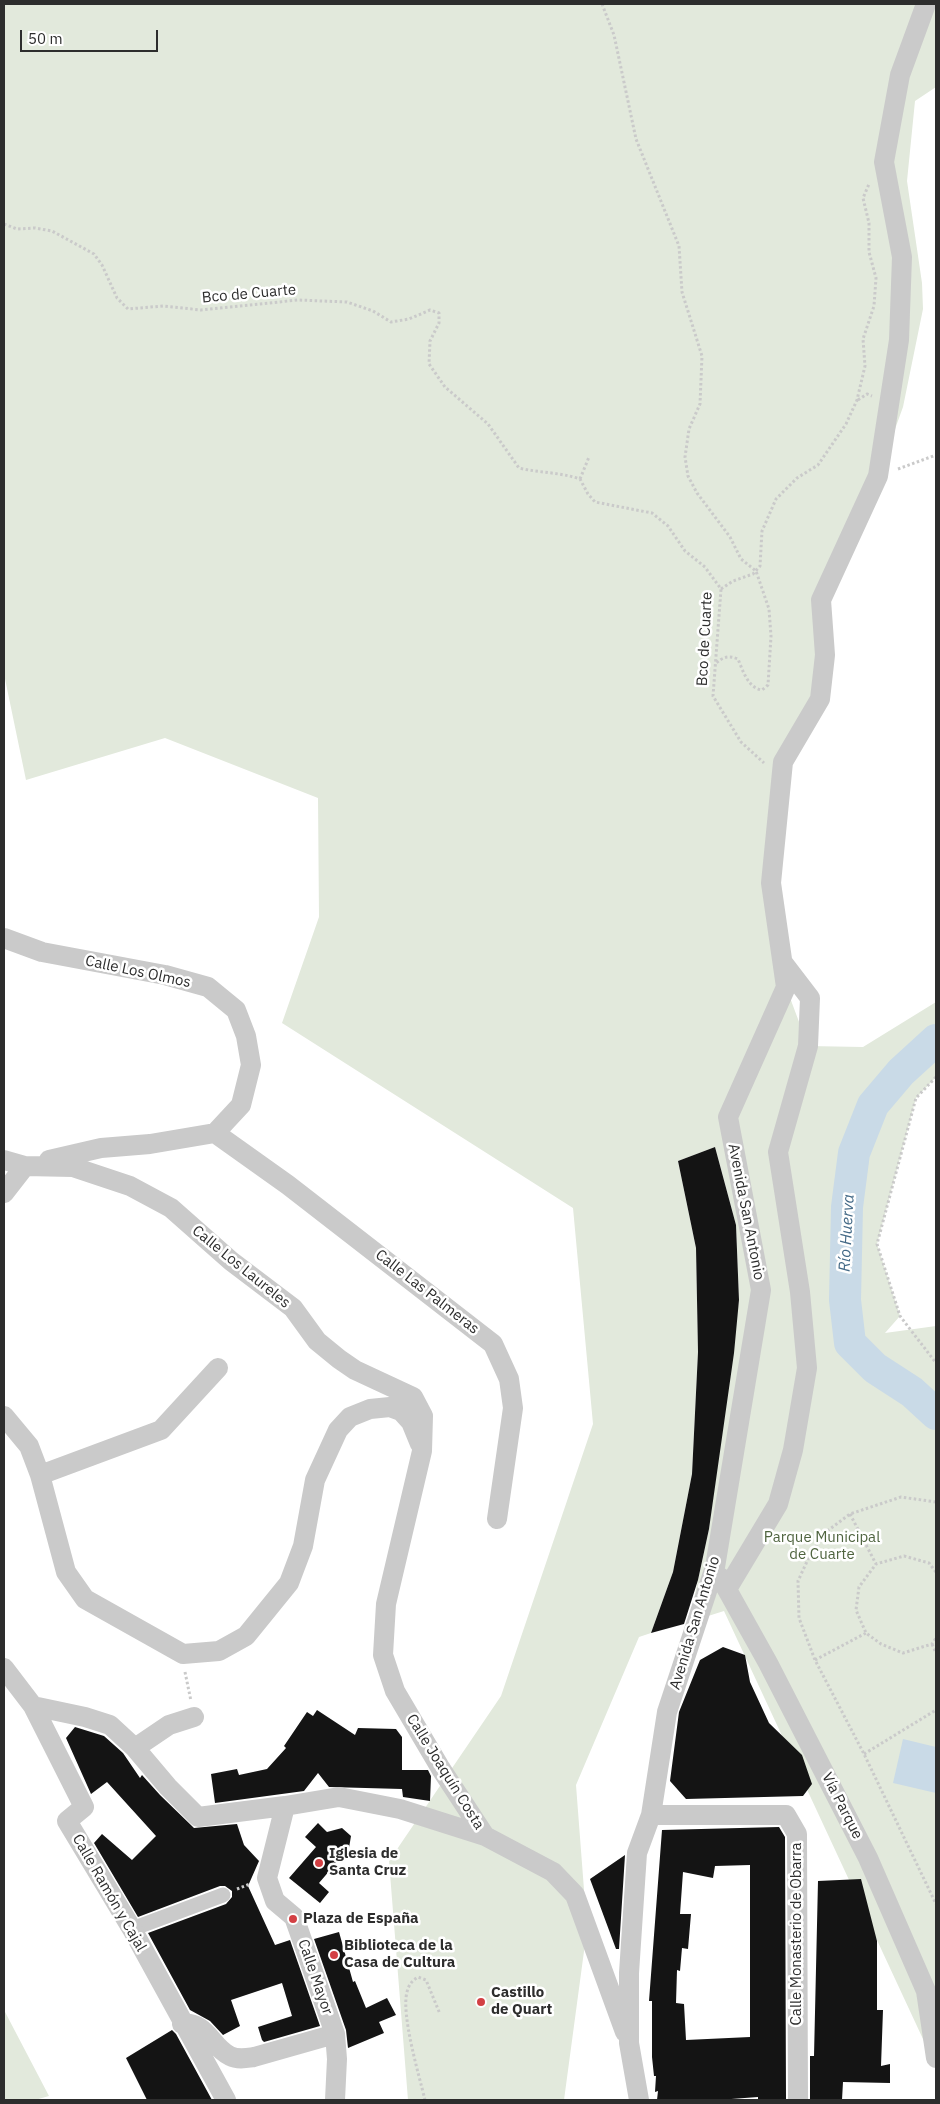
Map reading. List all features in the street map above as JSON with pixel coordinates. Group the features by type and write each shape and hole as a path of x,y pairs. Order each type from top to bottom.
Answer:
{"street":[{"path":"727,1589 778,1504 793,1450 807,1368 800,1292 778,1152 808,1046 810,998 782,963 771,883 783,762 820,699 826,655 821,600 878,476 899,340 902,256 884,162 900,75 926,4"},
{"name":"Calle Los Olmos","path":"4,938 42,952 165,975 208,987 236,1010 246,1036 251,1065 241,1105 216,1133"},
{"name":"Avenida San Antonio","path":"640,2100 629,2043 630,1973 638,1853 651,1815 667,1712 715,1567 761,1290 728,1117 786,987 782,963"},
{"path":"4,1160 26,1166 101,1148 150,1144 216,1133"},
{"name":"Calle Las Palmeras","path":"216,1133 288,1185 493,1344 509,1379 513,1408 498,1519"},
{"path":"4,1193 26,1166"},
{"name":"Calle Los Laureles","path":"26,1166 73,1167 130,1186 171,1208 231,1261 292,1308 317,1341 339,1359 355,1370 413,1397 423,1416 422,1451"},
{"path":"40,1475 161,1430 218,1368"},
{"path":"4,1416 29,1446 40,1475 66,1572 86,1599 183,1654 219,1651 246,1636 289,1583 303,1546 316,1480 338,1430 350,1417 370,1409 390,1407 401,1411 411,1422 422,1451"},
{"name":"Calle Joaquín Costa","path":"422,1451 386,1604 383,1655 395,1691 441,1769 485,1836 553,1872 575,1895 629,2043"},
{"name":"Vía Parque","path":"715,1567 768,1663 868,1858 926,1991 936,2058"},
{"name":"Calle Ramón y Cajal","path":"4,1668 33,1706 84,1807 67,1821 132,1929 182,2024 226,2100"},
{"path":"33,1706 85,1717 110,1725 135,1748 168,1787 198,1817 338,1797 400,1809 485,1836"},
{"path":"135,1748 169,1725 194,1718"},
{"path":"267,1878 285,1806"},
{"name":"Calle Monasterio de Obarra","path":"651,1815 786,1815 797,1834 798,2100"},
{"name":"Calle Mayor","path":"267,1878 275,1901 294,1918 335,2034 337,2059 335,2100"},
{"path":"132,1929 223,1895"},
{"path":"182,2024 189,2023 205,2030 230,2056 241,2058 254,2057 335,2034"}],"path":[{"path":"602,4 614,35 636,139 679,246 682,292 702,356 700,404 689,430 685,456 688,476 697,493 730,538 741,559 756,571 769,609 771,636 768,685 762,690 756,689 749,682 738,659 731,656 722,658 714,664"},
{"path":"721,589 756,571 760,566 762,531 776,499 797,478 818,465 846,424 857,400 864,366 863,339 874,306 876,278 869,252 869,223 863,198 868,184 884,162"},
{"name":"Bco de Cuarte","path":"4,224 17,229 35,228 52,231 94,254 102,265 117,298 128,309 163,306 201,310 298,300 324,303 347,302 373,312 391,322 409,319 430,310 439,313 439,323 430,341 429,364 445,386 488,424 519,468 538,472 560,473 580,479 595,502 652,514 668,526 685,552 705,567 721,589 713,696 741,742 781,779"},
{"path":"878,476 936,455"},
{"path":"580,479 589,457"},
{"path":"936,1077 916,1098 876,1244 900,1316 936,1363"},
{"path":"936,1502 901,1497 850,1514 826,1532 810,1555 798,1581 799,1618 815,1660 864,1754 936,1904"},
{"path":"850,1514 876,1564"},
{"path":"936,1572 929,1563 904,1556 876,1564 859,1587 856,1610 866,1633 881,1644 903,1653 932,1644 936,1638"},
{"path":"815,1660 866,1633"},
{"path":"932,1644 936,1653"},
{"path":"183,1654 194,1718"},
{"path":"864,1754 936,1710"},
{"path":"223,1895 267,1878"},
{"path":"424,2100 406,2010 406,1994 411,1982 418,1977 426,1980 440,2014"}],"green space":[{"name":"Parque Municipal de Cuarte","path":"4,4 936,4 936,87 915,101 907,181 922,283 923,309 903,407 878,476 821,600 820,699 783,762 771,883 786,987 808,1046 863,1047 936,1002 936,1077 916,1098 877,1244 900,1316 885,1333 936,1326 936,2067 724,1611 689,1622 709,1529 739,1300 736,1225 715,1147 678,1161 696,1248 698,1352 692,1474 673,1572 651,1633 639,1637 576,1785 587,1929 564,2100 408,2100 389,1861 501,1696 593,1424 573,1208 282,1023 319,917 318,798 165,738 26,780 4,674"},
{"path":"4,2010 49,2096 35,2100 4,2100"}],"water":[{"path":"903,1739 936,1747 936,1793 893,1783"}],"building":[{"path":"715,1147 736,1225 739,1300 734,1353 709,1529 698,1580 684,1624 651,1633 673,1572 692,1474 698,1352 696,1248 678,1161"},
{"path":"723,1647 745,1655 750,1682 769,1723 802,1755 812,1784 803,1796 686,1799 670,1781 679,1712 700,1660"},
{"path":"317,1710 355,1735 358,1728 396,1729 402,1737 402,1770 428,1770 431,1776 430,1801 403,1797 402,1789 329,1787 318,1773 304,1791 215,1803 211,1774 237,1769 239,1775 267,1769 286,1748 284,1746 307,1712 313,1716"},
{"path":"75,1727 104,1736 123,1753 140,1778 142,1775 194,1828 237,1824 244,1845 259,1861 248,1886 275,1945 290,1940 320,2026 264,2042 262,2040 258,2027 292,2016 282,1983 231,2000 240,2026 223,2035 210,2021 190,2010 148,1933 226,1904 232,1897 232,1891 225,1886 220,1886 138,1917 94,1843 102,1834 132,1860 156,1836 107,1782 91,1794 66,1738"},
{"name":"Iglesia de Santa Cruz","path":"318,1823 327,1832 342,1828 351,1836 349,1848 319,1883 329,1892 320,1903 289,1878 316,1847 305,1837"},
{"path":"779,1827 785,1837 786,2100 758,2100 758,2097 718,2100 657,2100 658,2091 655,2092 656,2076 654,2076 652,2057 652,2001 649,2001 662,1830","holes":["750,1865 750,2037 686,2040 684,2004 676,2003 677,1970 680,1971 682,1948 688,1949 691,1914 680,1914 683,1872 713,1878 715,1866"]},
{"path":"625,1855 619,1949 616,1949 590,1879"},
{"path":"861,1879 877,1941 877,2010 883,2010 881,2066 890,2064 890,2083 843,2082 842,2100 810,2100 810,2056 814,2056 818,1881"},
{"path":"339,1932 353,1982 355,1981 366,2008 387,1998 396,2015 379,2022 384,2033 348,2048 346,2030 314,1939"},
{"path":"172,2030 212,2100 147,2100 126,2058"}],"waterway":[{"name":"Río Huerva","path":"936,1040 901,1072 873,1105 854,1153 847,1207 845,1300 850,1343 875,1368 912,1392 936,1414"}],"place":[{"name":"Iglesia de Santa Cruz","path":"319,1863"},
{"name":"Plaza de España","path":"293,1919"},
{"name":"Biblioteca de la Casa de Cultura","path":"334,1955"},
{"name":"Castillo de Quart","path":"481,2002"}]}
